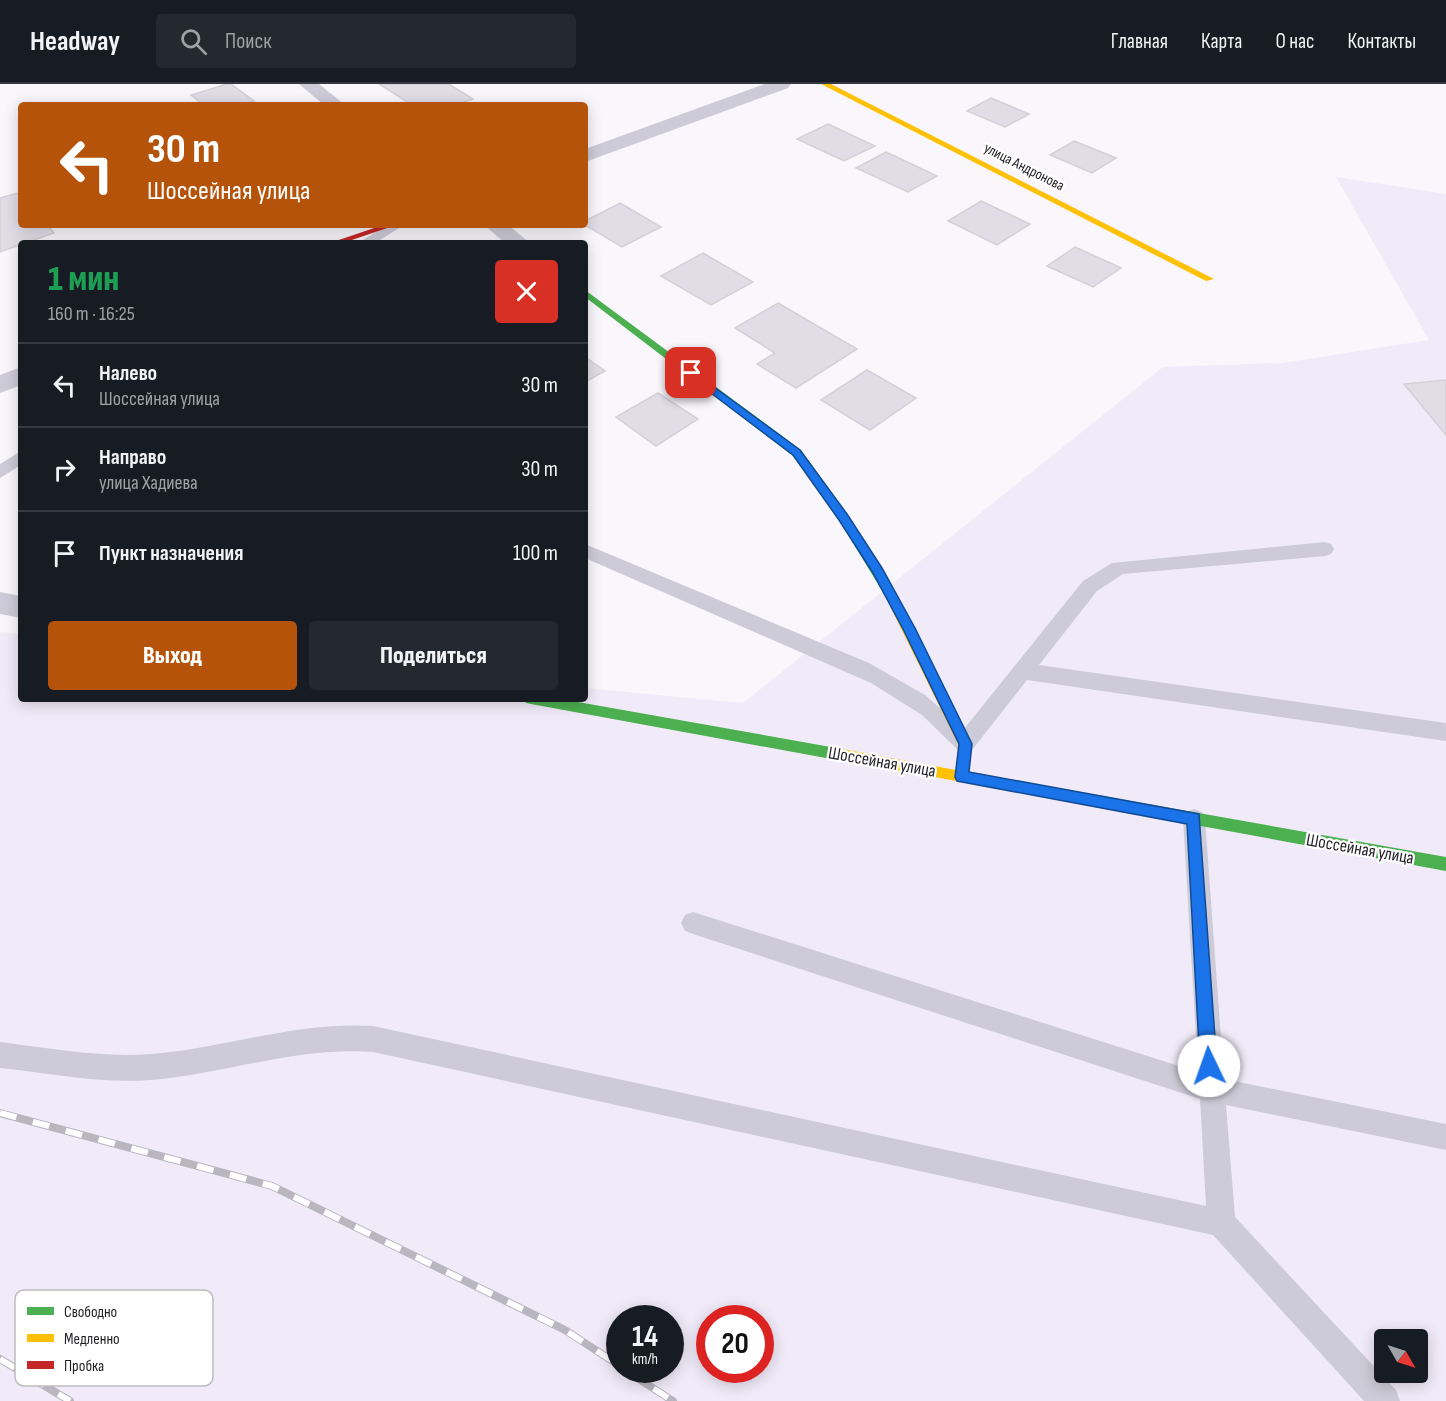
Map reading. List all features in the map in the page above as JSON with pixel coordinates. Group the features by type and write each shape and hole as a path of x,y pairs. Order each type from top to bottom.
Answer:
{"street":[{"path":"308,84 332,102"},
{"path":"588,155 782,84"},
{"name":"улица Андронова","path":"825,84 1209,279"},
{"path":"344,240 382,228"},
{"path":"499,228 515,240"},
{"path":"588,295 797,453 878,571 910,631 965,744 962,777"},
{"path":"0,385 18,376"},
{"path":"0,603 18,606"},
{"name":"Шоссейная улица","path":"548,702 1446,864"}],"lane":[{"path":"370,240 392,228"},
{"path":"0,452 18,455"},
{"path":"0,472 18,458"},
{"path":"588,552 862,669 903,689 942,718 965,744 1090,586 1119,568 1325,549"},
{"path":"1023,671 1446,732"},
{"path":"1194,819 1210,1089 1221,1223"},
{"path":"693,923 1210,1089 1446,1137"},
{"path":"0,1054 120,1068 152,1067 316,1040 347,1037 373,1040 1221,1223 1385,1401"}],"shaded area":[{"path":"1336,177 1446,194 1446,1401 0,1401 0,632 18,634 18,702 588,702 588,688 743,703 1163,367 1282,363 1429,340"}],"building":[{"path":"231,84 254,101 200,102 191,95"},
{"path":"379,84 449,84 473,99 464,102 407,102"},
{"path":"991,98 1029,114 1005,127 967,111"},
{"path":"828,124 875,146 844,161 797,139"},
{"path":"1074,141 1116,158 1092,173 1050,155"},
{"path":"886,152 937,176 908,192 856,168"},
{"path":"18,193 18,228 50,228 54,233 34,240 18,240 18,246 0,252 0,198"},
{"path":"981,201 1030,224 997,245 948,221"},
{"path":"620,203 661,227 622,247 588,227 588,219"},
{"path":"1075,247 1121,268 1093,287 1047,266"},
{"path":"703,253 753,282 711,305 661,276"},
{"path":"778,303 857,349 796,388 757,364 775,353 735,328"},
{"path":"588,359 605,371 588,380"},
{"path":"867,370 916,398 870,430 821,400"},
{"path":"1446,380 1446,435 1404,384"},
{"path":"658,393 698,419 656,446 616,417"}],"railway":[{"path":"0,1113 272,1186 565,1330 606,1357"},
{"path":"0,1359 15,1368"},
{"path":"645,1383 673,1401"},
{"path":"45,1386 70,1401"}],"traffic: fast":[{"path":"588,295 797,453 843,517 891,596"},
{"path":"548,702 842,755"},
{"path":"1097,801 1446,864"}],"traffic: slow":[{"path":"825,84 1209,279"},
{"path":"891,596 965,744 962,777"},
{"path":"842,755 1097,801"}],"traffic: jam":[{"path":"344,240 382,228"}],"route":[{"path":"691,373 797,453 843,517 878,571 965,744 962,777 1194,819 1209,1066"}]}
